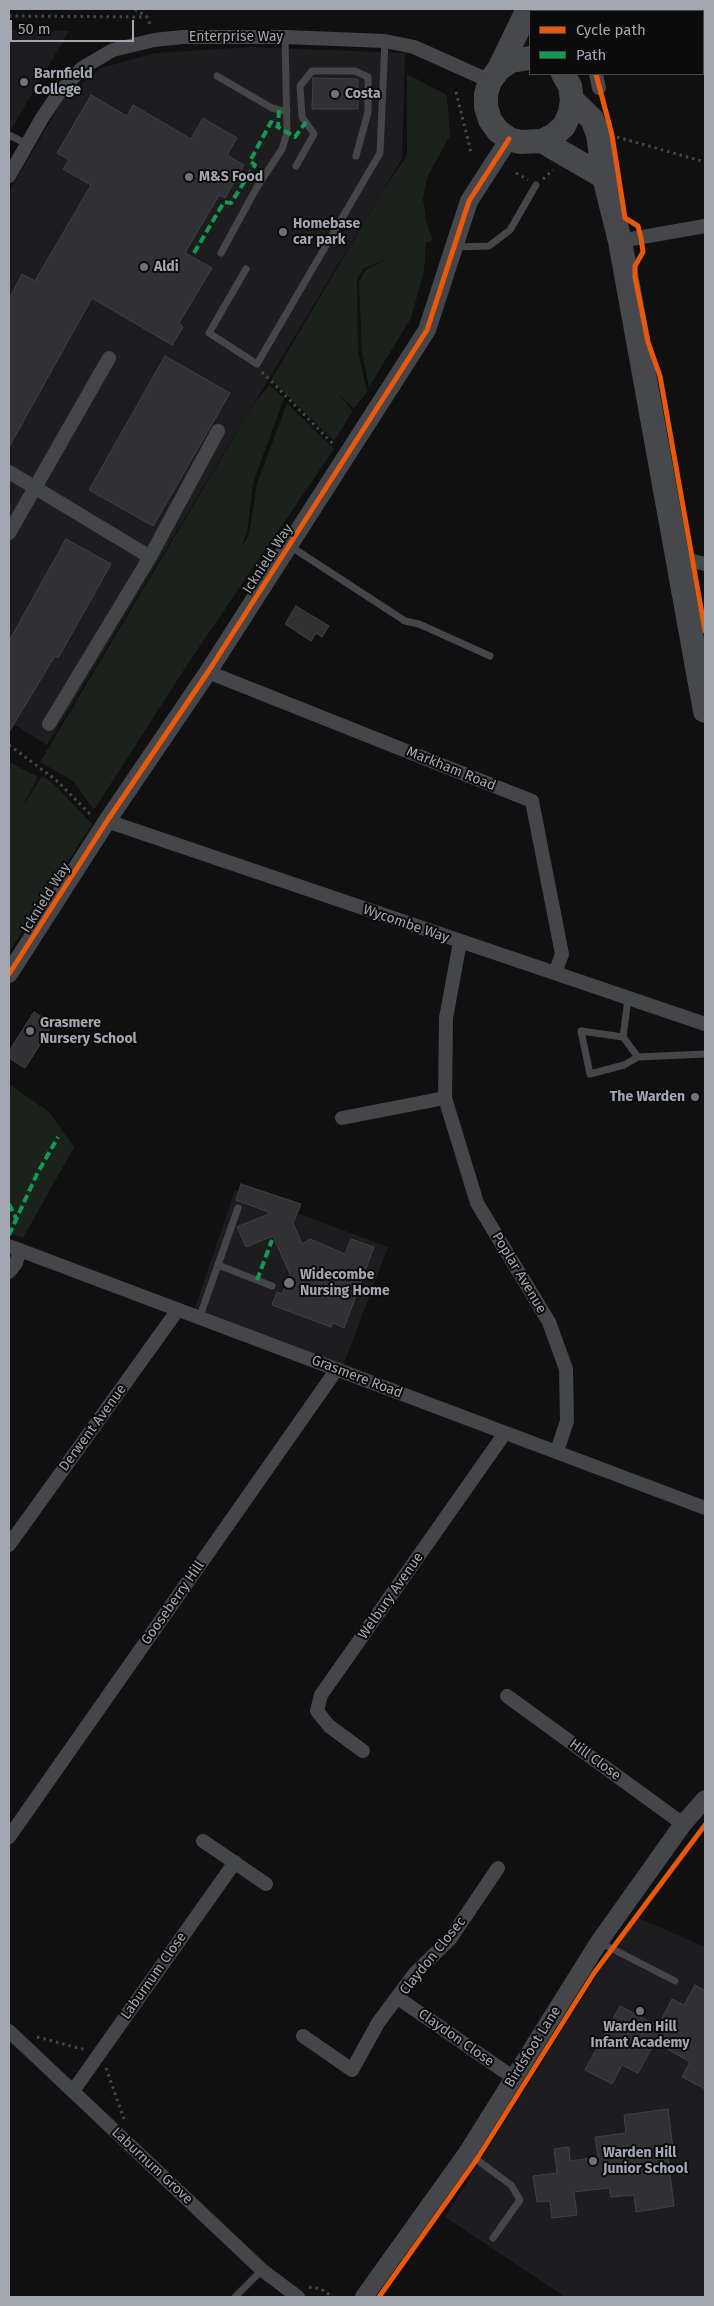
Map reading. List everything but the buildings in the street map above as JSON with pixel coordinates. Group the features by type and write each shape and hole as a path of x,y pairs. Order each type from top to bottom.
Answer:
{"highway":[{"path":"528,9 486,94 486,107 490,120 498,131 509,139 525,143 542,141 554,135 564,126 570,113 572,100 570,86 563,75"},
{"path":"494,75 511,61 529,58"},
{"path":"572,100 585,111 595,126 604,177 620,241 677,557 699,632 705,711"},
{"path":"542,141 604,177"}],"street":[{"name":"Enterprise Way","path":"9,176 59,93 82,68 113,50 154,40 183,37 285,37 385,41 414,47 494,75"},
{"path":"596,75 599,88"},
{"name":"Icknield Way","path":"9,974 107,821 208,672 290,546 427,330 469,201 509,139"},
{"path":"620,241 705,226"},
{"path":"9,532 109,358"},
{"path":"49,724 150,557 218,431"},
{"path":"9,472 150,557"},
{"path":"677,557 705,564"},
{"name":"Markham Road","path":"208,672 532,801 562,954 555,973"},
{"name":"Wycombe Way","path":"107,821 705,1024"},
{"name":"Poplar Avenue","path":"460,942 446,1018 445,1098 477,1203 549,1322 566,1369 567,1421 557,1451"},
{"path":"342,1118 445,1098"},
{"path":"9,1272 16,1263 14,1248"},
{"name":"Grasmere Road","path":"14,1248 177,1311 557,1451 705,1508"},
{"name":"Derwent Avenue","path":"9,1545 177,1311"},
{"name":"Gooseberry Hill","path":"9,1837 337,1369"},
{"name":"Welbury Avenue","path":"363,1751 330,1726 318,1711 321,1695 505,1433"},
{"name":"Hill Close","path":"507,1696 683,1824"},
{"name":"Birdsfoot Lane","path":"364,2297 467,2153 599,1942 683,1824 705,1799"},
{"path":"203,1841 266,1884"},
{"name":"Laburnum Close","path":"73,2091 235,1862"},
{"name":"Claydon Closec","path":"304,2036 352,2070 378,2024 415,1973 450,1939 498,1868"},
{"name":"Claydon Close","path":"398,1998 514,2078"},
{"name":"Laburnum Grove","path":"9,2031 262,2270 302,2292"}],"lane":[{"path":"221,254 257,187 282,149 287,133 285,37"},
{"path":"246,269 209,333 257,364 380,153 385,41"},
{"path":"296,166 314,134 302,117 300,86 312,71 355,72 368,77 368,112 356,156"},
{"path":"217,76 272,108 287,112"},
{"path":"9,135 27,144"},
{"path":"453,246 489,246 510,230 536,185"},
{"path":"290,546 405,621 420,624 490,656"},
{"path":"628,999 623,1037 638,1057"},
{"path":"623,1037 581,1031 590,1074 624,1065 638,1057 705,1054"},
{"path":"199,1319 238,1208"},
{"path":"218,1265 272,1286"},
{"path":"599,1942 675,1981"},
{"path":"467,2153 511,2185 520,2200 493,2238"},
{"path":"235,2297 262,2270"}],"path":[{"path":"135,9 147,17 154,40"},
{"path":"9,16 147,17"},
{"path":"456,92 471,152"},
{"path":"613,145 612,135 705,162"},
{"path":"257,364 265,376 346,457"},
{"path":"9,745 56,780 94,817 107,821"},
{"path":"31,2035 89,2050"},
{"path":"105,2066 126,2124 118,2134"},
{"path":"302,2292 321,2289 332,2297"}],"shaded area":[{"name":"Barnfield College","path":"9,30 69,31 9,133"},
{"path":"251,47 405,53 402,159 47,745 9,721 9,192 63,99 101,68 155,53"},
{"path":"407,74 447,95 450,136 428,175 423,198 426,221 433,240 426,243 424,271 411,318 369,387 362,351 359,282 365,270 389,258 363,269 357,280 358,352 367,392 354,408 339,395 353,411 334,441 271,380 379,197 407,155"},
{"path":"269,385 284,398 253,483 247,532 241,547 249,535 257,484 287,403 334,449 189,662 94,810 73,781 40,762 253,405"},
{"path":"9,762 38,777 22,808 42,776 54,784 92,824 9,952"},
{"path":"9,1084 49,1112 74,1147 23,1238 9,1233"},
{"name":"Widecombe Nursing Home","path":"235,1190 388,1247 343,1366 194,1311"},
{"name":"Warden Hill Junior School","path":"634,1916 705,1947 705,2297 565,2297 445,2217"}],"marked path":[{"path":"279,110 278,127 295,137 306,122"},
{"path":"194,253 224,202 231,203 255,165 250,161 271,122 278,127"},
{"path":"9,1235 37,1174 58,1137"},
{"path":"9,1204 16,1218"},
{"path":"257,1280 272,1240"}],"cycle path":[{"path":"596,75 612,135 625,218 638,226 641,238 643,252 635,266 635,277 648,342 660,376 705,631"},
{"path":"9,974 107,821 208,672 427,330 469,201 509,139"},
{"path":"379,2297 477,2159 594,1973 705,1825"}],"place":[{"name":"Barnfield College","path":"24,82"},
{"name":"Costa","path":"335,94"},
{"name":"M&S Food","path":"189,177"},
{"name":"Homebase car park","path":"283,232"},
{"name":"Aldi","path":"144,267"},
{"name":"Grasmere Nursery School","path":"30,1031"},
{"name":"The Warden","path":"695,1097"},
{"name":"Widecombe Nursing Home","path":"289,1283"},
{"name":"Warden Hill Infant Academy","path":"640,2011"},
{"name":"Warden Hill Junior School","path":"593,2161"}]}
